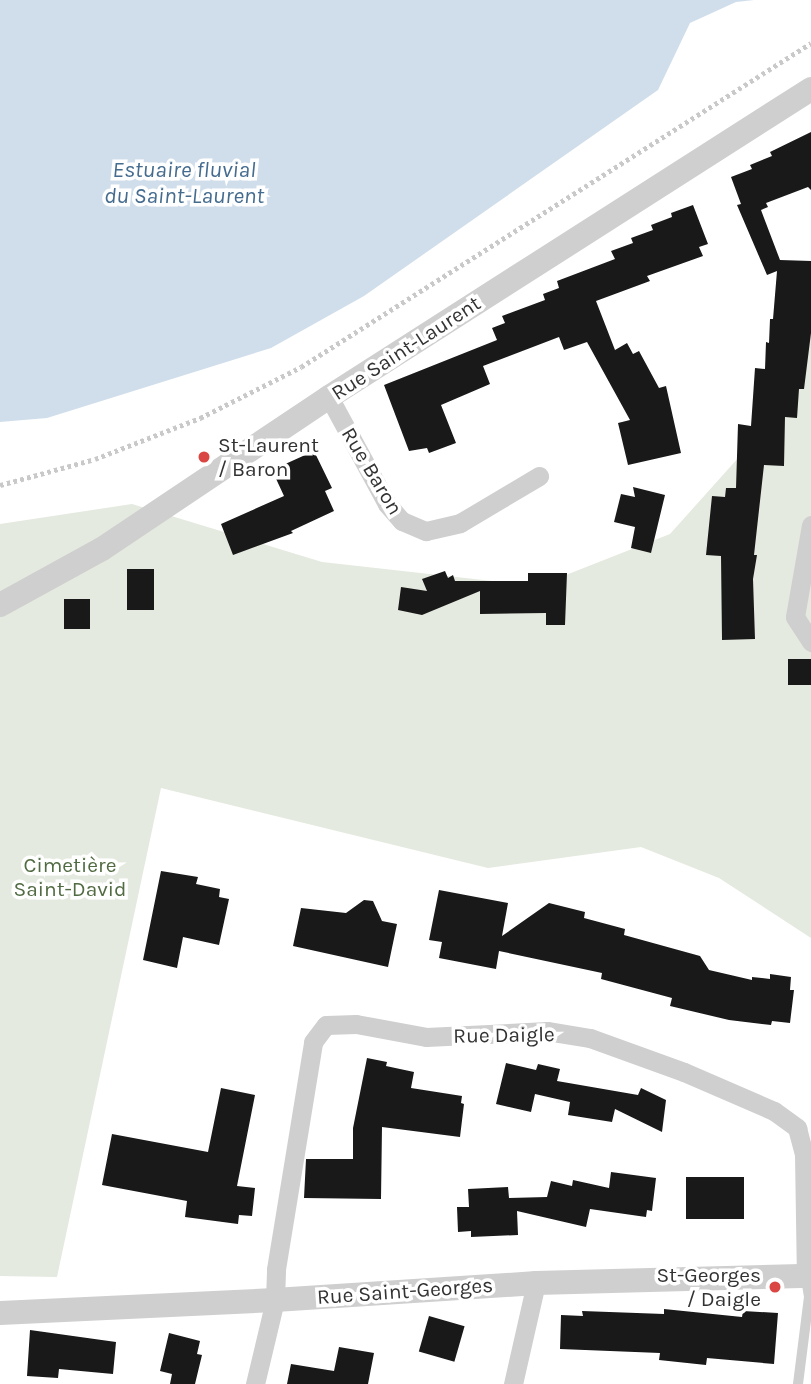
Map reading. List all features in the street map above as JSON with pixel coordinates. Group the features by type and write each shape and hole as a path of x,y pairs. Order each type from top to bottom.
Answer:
{"street":[{"name":"Rue Saint-Laurent","path":"0,605 102,549 329,397 811,89"},
{"name":"Rue Baron","path":"329,397 387,504 402,521 426,531 460,523 539,476"},
{"path":"811,525 795,617 811,642"},
{"name":"Rue Daigle","path":"275,1300 276,1269 313,1042 326,1025 356,1024 426,1037 547,1031 590,1038 684,1072 774,1111 797,1128 803,1154 809,1276"},
{"name":"Rue Saint-Georges","path":"2,1319 536,1283 809,1276"},
{"path":"513,1384 536,1283"},
{"path":"255,1384 275,1300"}],"lane":[{"path":"798,1384 809,1297 809,1276"}],"path":[{"path":"0,485 95,459 200,418 301,367 811,43"}],"green space":[{"name":"Cimetière Saint-David","path":"811,264 811,938 719,878 641,847 488,868 161,788 57,1277 0,1276 0,524 132,504 322,562 538,586 670,534 748,447"}],"water":[{"name":"Estuaire fluvial du Saint-Laurent","path":"0,0 754,0 736,2 690,23 658,90 364,296 271,348 47,418 0,422"}],"building":[{"path":"811,132 811,190 808,187 766,203 768,207 761,210 780,260 811,261 811,333 804,389 799,389 797,418 785,417 784,466 764,465 754,555 757,555 753,579 755,639 722,640 721,556 706,555 712,496 725,497 726,488 736,488 738,424 751,426 755,368 765,369 766,342 769,343 770,319 773,319 777,271 767,275 737,205 741,204 731,177 752,169 750,165 772,156 770,152"},
{"path":"693,205 708,244 699,247 703,256 647,276 650,281 596,301 615,350 627,343 633,354 639,351 659,388 666,386 681,453 628,465 618,423 630,420 587,342 564,350 559,337 483,366 490,384 441,405 456,443 429,453 427,448 409,451 384,385 497,340 492,328 505,323 502,316 545,300 543,294 559,288 557,281 615,259 611,251 633,243 631,238 653,230 651,225 672,217 671,213"},
{"path":"314,451 332,488 325,491 334,511 291,531 293,533 233,555 221,524 284,496 272,470"},
{"path":"633,487 665,495 651,553 631,548 635,527 614,522 621,494 635,497"},
{"path":"127,569 154,569 154,610 127,610"},
{"path":"445,571 448,578 453,575 455,581 528,581 528,573 567,573 565,625 546,625 546,613 480,614 480,591 422,615 398,610 401,587 427,591 422,579"},
{"path":"64,599 90,599 90,629 64,629"},
{"path":"788,659 811,659 811,685 788,685"},
{"path":"161,871 198,877 196,884 220,889 219,897 229,899 219,945 183,937 177,968 143,960"},
{"path":"439,890 508,903 502,936 549,903 585,912 584,918 625,929 624,935 700,956 709,970 752,980 752,977 770,979 770,974 791,977 790,990 794,990 790,1023 772,1021 771,1025 729,1020 670,1006 672,998 601,979 602,973 499,951 496,969 439,958 442,942 429,940"},
{"path":"364,900 373,901 382,921 397,924 388,967 293,946 301,908 346,913"},
{"path":"367,1058 387,1062 386,1066 414,1072 411,1088 462,1096 461,1103 464,1104 460,1137 382,1127 381,1199 304,1198 306,1159 353,1159 353,1128"},
{"path":"506,1063 536,1070 538,1064 560,1069 557,1081 638,1095 641,1088 666,1100 662,1132 615,1109 612,1122 568,1115 570,1102 535,1094 531,1112 496,1104"},
{"path":"221,1088 255,1095 237,1186 255,1188 252,1216 239,1215 238,1224 185,1217 187,1201 102,1185 112,1134 208,1152"},
{"path":"611,1172 656,1178 652,1211 647,1210 646,1217 590,1209 586,1227 517,1211 518,1235 471,1237 471,1231 458,1232 457,1207 469,1207 468,1189 508,1187 509,1198 547,1197 551,1181 572,1186 573,1180 609,1188"},
{"path":"686,1177 744,1177 744,1219 686,1219"},
{"path":"664,1309 742,1317 743,1311 778,1313 774,1364 707,1358 706,1365 659,1360 660,1353 560,1349 561,1315 583,1316 582,1311 664,1314"},
{"path":"429,1316 465,1326 454,1362 419,1352"},
{"path":"30,1330 116,1342 113,1374 59,1369 58,1378 27,1376"},
{"path":"169,1333 200,1341 197,1354 202,1355 195,1384 170,1384 172,1374 160,1371"},
{"path":"339,1347 374,1353 368,1384 287,1384 291,1364 334,1371"}],"place":[{"name":"St-Laurent / Baron","path":"204,457"},
{"name":"St-Georges / Daigle","path":"775,1287"}]}
